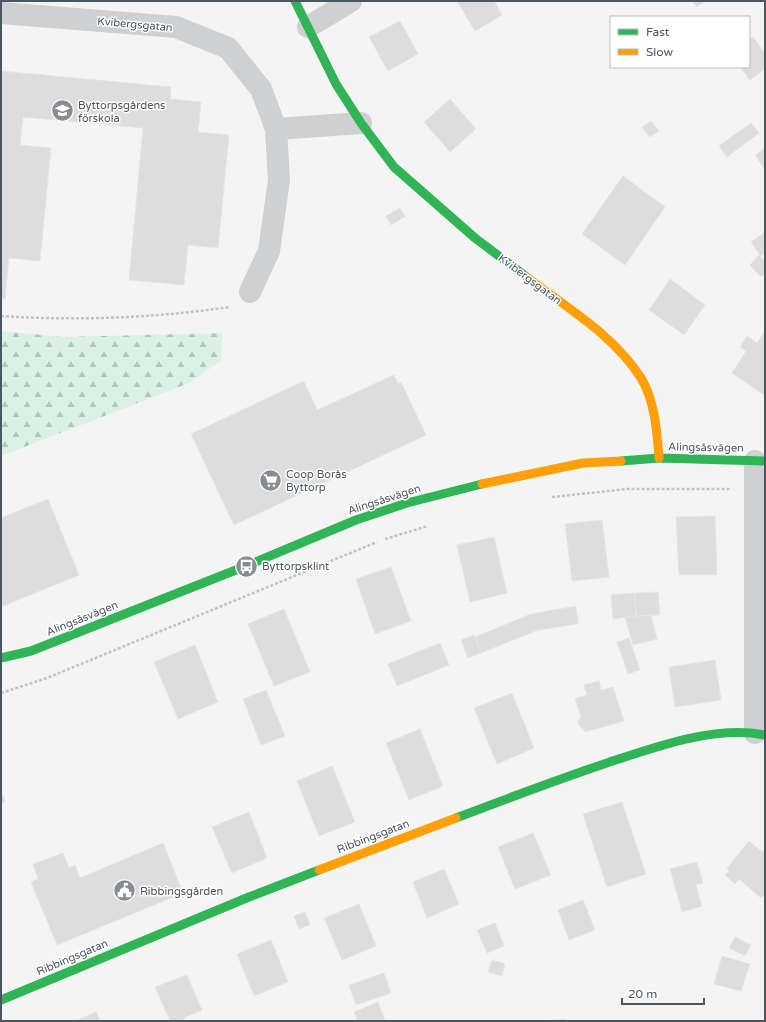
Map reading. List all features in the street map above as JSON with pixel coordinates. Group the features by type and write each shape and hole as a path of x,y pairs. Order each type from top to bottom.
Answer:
{"street":[{"name":"Kvibergsgatan","path":"295,1 336,84 361,123 394,167 475,238 614,344 641,378 648,396 657,430 659,458"},
{"path":"308,27 351,1"},
{"name":"Kvibergsgatan","path":"1,13 176,27 228,48 261,89 276,129 279,180 269,250 250,292"},
{"path":"276,129 361,123"},
{"name":"Alingsåsvägen","path":"1,658 31,651 246,566 356,520 407,503 493,481 582,463 659,458 760,461"},
{"path":"760,461 756,490 760,734"},
{"name":"Alingsåsvägen","path":"1,651 31,651"},
{"name":"Alingsåsvägen","path":"7,668 31,651"},
{"name":"Ribbingsgatan","path":"1,1000 249,896 550,782 652,748 691,738 760,734"}],"path":[{"path":"1,316 112,318 203,311 232,306 250,292"},
{"path":"549,497 627,489 756,490"},
{"path":"1,693 47,678 378,541 430,525"}],"green space":[{"path":"1,331 63,337 222,333 221,361 187,384 1,456"}],"building":[{"path":"457,1 494,1 502,15 475,31"},
{"path":"692,1 705,1 696,7"},
{"path":"400,21 418,54 388,71 369,37"},
{"path":"753,37 765,53 765,69 750,80 741,68 750,68 750,39"},
{"path":"1,71 171,87 170,99 201,102 198,132 229,135 218,248 188,245 184,285 129,280 143,128 23,117 20,145 51,148 40,261 9,258 5,299 1,299"},
{"path":"450,99 476,129 450,152 424,122"},
{"path":"651,121 659,131 650,137 642,127"},
{"path":"751,123 759,133 727,157 719,146"},
{"path":"765,148 765,170 755,155"},
{"path":"623,176 665,207 625,265 582,234"},
{"path":"400,208 405,217 391,225 386,216"},
{"path":"765,232 765,253 761,256 751,242"},
{"path":"759,255 765,261 765,274 761,277 750,265"},
{"path":"670,279 705,305 684,335 649,310"},
{"path":"765,331 764,395 732,373 746,351 740,347 747,336 757,343"},
{"name":"Coop Borås Byttorp","path":"394,375 398,384 401,382 426,435 234,525 191,434 304,381 317,410"},
{"path":"48,499 79,575 3,606 1,601 1,518"},
{"path":"715,516 717,575 679,575 676,517"},
{"path":"602,520 609,577 572,581 565,524"},
{"path":"494,537 507,593 470,602 457,545"},
{"path":"391,567 411,621 375,634 356,579"},
{"path":"658,592 660,615 636,616 635,593"},
{"path":"635,593 636,616 613,619 611,595"},
{"path":"576,606 578,624 538,630 481,653 475,637 531,614"},
{"path":"284,609 310,672 274,686 248,624"},
{"path":"651,615 657,639 633,645 625,617"},
{"path":"474,635 481,653 468,658 461,640"},
{"path":"629,638 640,670 628,674 617,642"},
{"path":"440,643 449,665 397,686 388,664"},
{"path":"195,645 218,702 178,719 154,662"},
{"path":"715,660 721,700 675,707 669,667"},
{"path":"599,681 601,690 613,687 624,721 585,732 584,729 580,727 578,721 581,717 575,698 587,695 584,685"},
{"path":"266,690 285,736 261,745 243,699"},
{"path":"512,693 534,748 497,764 474,708"},
{"path":"420,729 443,786 409,800 386,743"},
{"path":"332,766 355,822 319,836 297,781"},
{"path":"1,791 5,802 1,803"},
{"path":"622,802 646,874 607,887 583,814"},
{"path":"249,812 267,858 232,873 212,827"},
{"path":"533,833 551,875 515,889 498,847"},
{"path":"749,841 762,852 765,848 765,894 761,898 739,879 735,884 725,875 729,871 727,868"},
{"path":"163,843 183,893 57,945 31,882 38,879 33,864 63,853 69,868 75,865 80,878"},
{"path":"697,862 703,883 696,885 702,906 682,912 670,869"},
{"path":"444,869 459,904 427,918 413,882"},
{"path":"583,900 595,930 569,940 558,910"},
{"path":"359,904 376,946 342,960 324,918"},
{"path":"305,912 310,925 299,929 294,916"},
{"path":"495,923 504,946 487,953 477,930"},
{"path":"735,937 751,945 745,956 729,948"},
{"path":"271,940 288,982 254,996 237,954"},
{"path":"722,956 750,964 741,991 714,984"},
{"path":"492,960 505,964 502,976 488,972"},
{"path":"384,973 391,993 356,1005 349,985"},
{"path":"187,975 202,1010 184,1018 184,1021 170,1021 155,987"},
{"path":"378,1002 385,1021 358,1021 354,1012"},
{"path":"96,1012 100,1021 75,1021"},
{"path":"565,1019 565,1021 546,1021"}],"traffic: fast":[{"path":"295,1 336,84 361,123 394,167 475,238 528,278"},
{"path":"621,461 659,458 765,461"},
{"path":"1,658 31,651 246,566 356,520 407,503 482,484"},
{"path":"456,818 569,776 665,744 706,735 726,733 765,735"},
{"path":"1,1000 249,897 319,870"}],"traffic: slow":[{"path":"528,278 604,335 630,363 641,378 646,387 652,407 659,458"},
{"path":"482,484 583,463 621,461"},
{"path":"319,870 456,818"}],"place":[{"name":"Byttorpsgårdens förskola","path":"62,111"},
{"name":"Coop Borås Byttorp","path":"271,480"},
{"name":"Byttorpsklint","path":"246,566"},
{"name":"Ribbingsgården","path":"124,891"}]}
